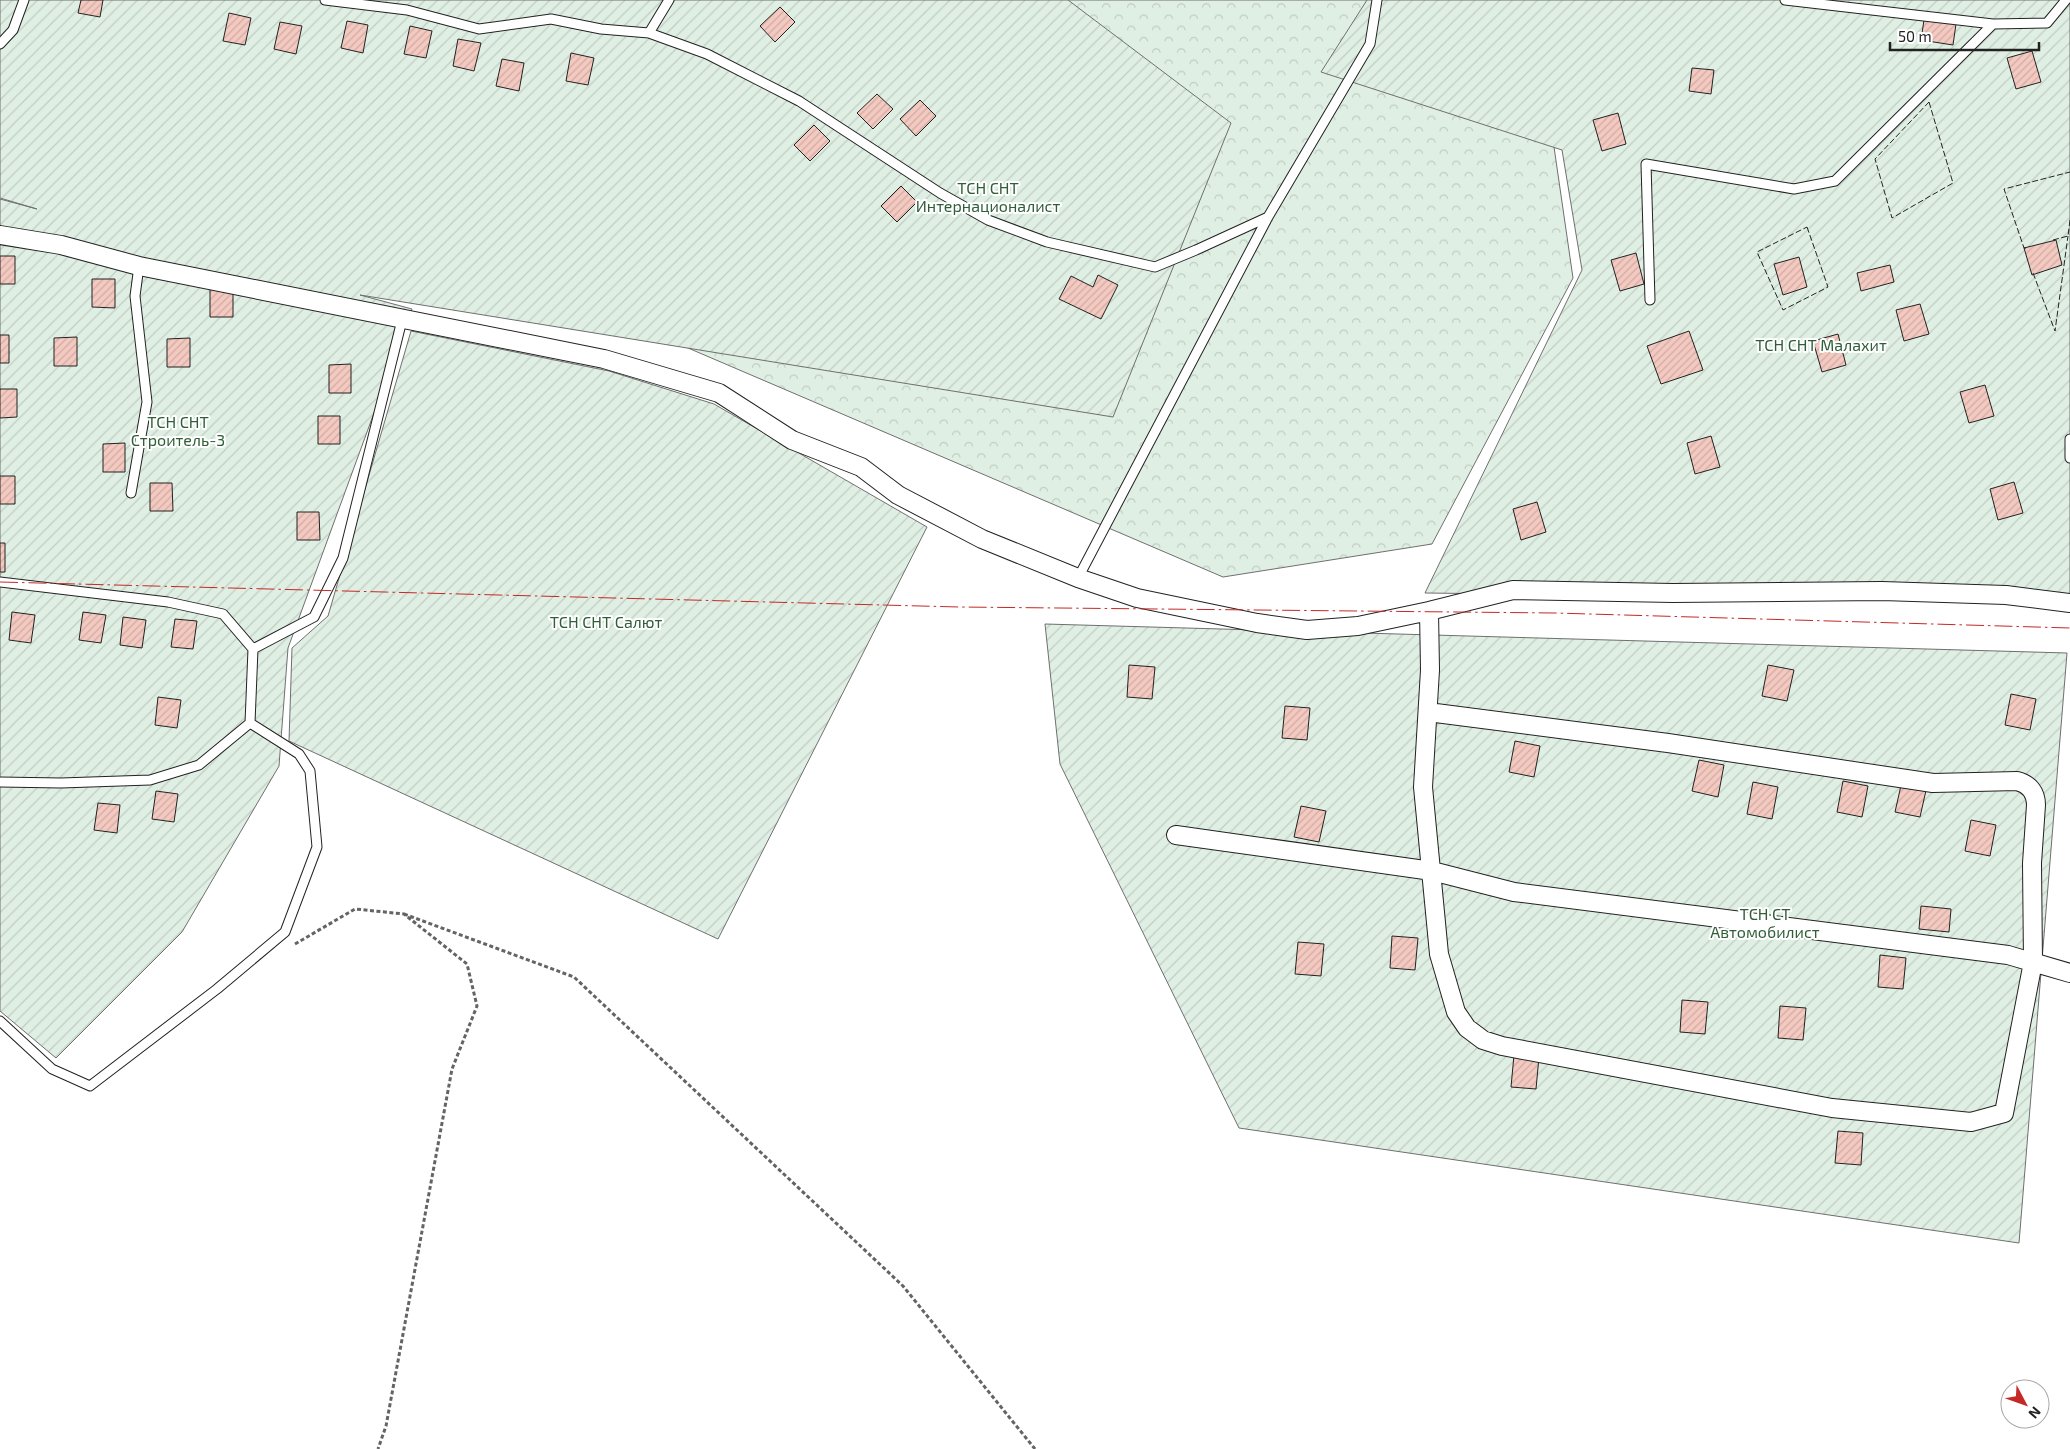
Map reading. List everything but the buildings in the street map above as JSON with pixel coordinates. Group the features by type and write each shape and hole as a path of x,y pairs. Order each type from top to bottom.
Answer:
{"street":[{"path":"0,235 61,245 139,266 604,359 719,394 792,440 861,467 898,495 982,539 1078,578 1137,598 1257,623 1307,630 1358,626 1513,590 1673,592 1882,591 2006,596 2070,603"},
{"path":"1428,712 1668,743 1933,783 2017,781 2029,786 2036,798 2032,863 2033,962 2004,1113 1971,1122 1832,1108 1502,1046 1484,1040 1467,1028 1456,1012 1439,954 1423,787 1430,670 1429,611"},
{"path":"1176,835 1432,871 1514,892 2008,955 2070,973"}],"lane":[{"path":"0,44 13,30 24,0"},
{"path":"325,0 407,10 479,29 551,19 601,29 649,33 707,54 799,101 940,194 988,220 1047,242 1155,266 1196,250 1268,217"},
{"path":"649,33 669,0"},
{"path":"1078,578 1268,217 1370,44 1377,0"},
{"path":"1785,0 1993,24 2047,23 2066,0"},
{"path":"1650,300 1646,164 1794,189 1835,181 1993,24"},
{"path":"131,494 146,402 135,296 139,266"},
{"path":"253,649 314,617 343,558 402,320"},
{"path":"2070,439 2070,458"},
{"path":"0,582 168,602 224,614 253,649 250,723 200,765 150,780 61,783 0,782"},
{"path":"0,1021 52,1069 90,1086 217,988 284,932 317,847 310,770 299,754 250,723"}],"path":[{"path":"284,932 293,945 355,909 404,914 574,977 903,1286 1035,1449"},
{"path":"378,1449 386,1426 452,1069 477,1006 466,964 404,914"}],"green space":[{"name":"ТСН СНТ Интернационалист","path":"0,0 1068,0 1231,123 1113,417 360,295 412,309 288,648 279,766 182,932 56,1058 0,1011 0,199 37,209 0,198"},
{"path":"1056,0 1423,0 1554,147 1573,278 1432,544 1223,577 660,336 0,28"},
{"name":"ТСН СНТ Малахит","path":"1367,0 2070,0 2070,601 1425,593 1582,270 1562,150 1321,72"},
{"name":"ТСН СНТ Салют","path":"411,331 609,371 714,404 927,527 718,939 289,741 292,648 328,616"},
{"name":"ТСН СТ Автомобилист","path":"1045,624 2067,653 2019,1243 1239,1128 1060,764"}],"fence":[{"path":"1929,102 1953,183 1892,218 1875,159 1929,102"},
{"path":"2026,248 2024,248 2004,189 2070,172"},
{"path":"2053,240 2068,236 2070,220"},
{"path":"1807,227 1828,287 1783,310 1757,252 1807,227"},
{"path":"2033,273 2055,331 2068,236"}],"power":[{"path":"0,582 959,607 1555,613 2070,628"}],"park label":[{"name":"ТСН СНТ Строитель-3","path":"178,431"}]}
